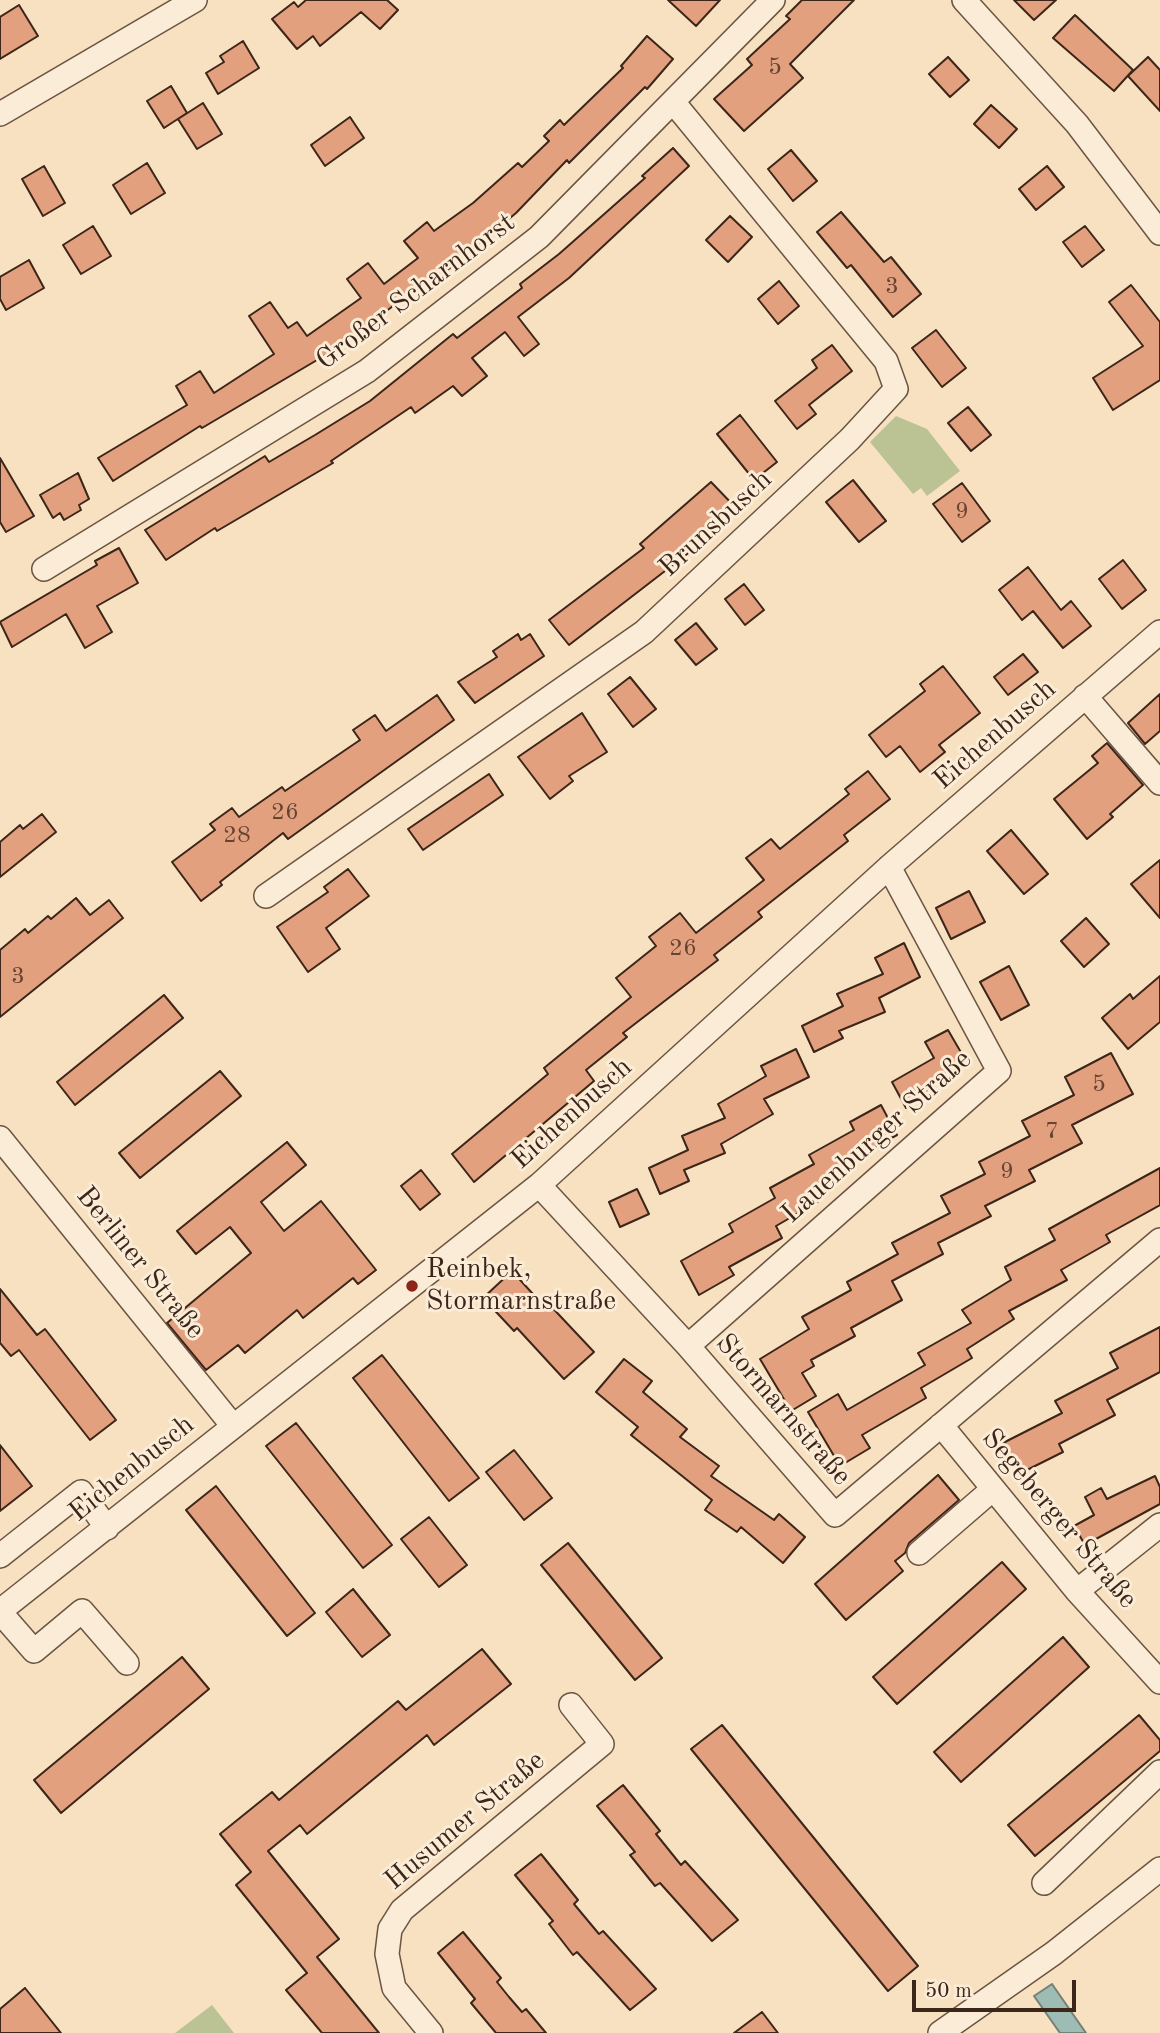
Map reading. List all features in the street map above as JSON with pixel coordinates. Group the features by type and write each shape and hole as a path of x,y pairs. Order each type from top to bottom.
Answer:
{"street":[{"path":"0,114 195,0"},
{"name":"Großer Scharnhorst","path":"44,569 367,370 539,237 774,0"},
{"path":"964,0 1077,124 1160,233"},
{"name":"Brunsbusch","path":"266,896 643,632 850,439 896,389 886,361 674,103"},
{"name":"Eichenbusch","path":"0,1611 540,1185 889,867 1160,632"},
{"path":"1085,696 1160,783"},
{"name":"Lauenburger Straße","path":"688,1346 999,1071 889,867"},
{"name":"Berliner Straße","path":"0,1138 233,1426"},
{"name":"Stormarnstraße","path":"540,1185 688,1346 835,1515 1160,1240"},
{"name":"Segeberger Straße","path":"941,1425 1077,1591 1160,1682"},
{"path":"919,1553 993,1489"},
{"path":"0,1556 81,1492 107,1528"},
{"path":"1077,1591 1160,1525"},
{"path":"0,1611 34,1651 82,1611 127,1663"},
{"name":"Husumer Straße","path":"431,2033 394,1988 387,1954 390,1929 402,1910 602,1744 571,1705"},
{"path":"1044,1883 1160,1772"},
{"path":"940,2033 1054,1953 1160,1869"}],"green space":[{"path":"896,416 927,429 960,471 927,496 921,488 913,494 870,442"},
{"path":"212,2005 234,2033 175,2033"}],"water":[{"path":"1052,1984 1086,2033 1060,2033 1034,1996"}],"building":[{"path":"306,0 387,0 398,10 380,29 361,12 320,46 313,36 297,49 272,19 294,2 298,7"},
{"path":"668,0 720,0 696,26"},
{"path":"802,0 854,0 790,64 803,78 744,131 714,99 752,65 747,59 790,19 786,16"},
{"path":"1014,0 1056,0 1034,20"},
{"path":"19,5 38,36 0,59 0,17"},
{"path":"1075,15 1133,70 1114,91 1053,38"},
{"path":"647,36 673,59 647,89 645,87 569,163 567,160 516,213 427,287 424,283 334,350 202,428 200,426 113,481 98,458 187,405 176,386 200,371 214,393 274,354 249,316 270,302 288,328 297,322 307,336 361,298 347,279 368,263 384,284 418,258 404,241 427,222 434,231 473,203 518,163 522,167 549,141 544,136 560,120 564,125 623,68 621,66"},
{"path":"243,41 259,68 218,94 206,73 224,62 220,56"},
{"path":"948,57 969,80 950,97 929,74"},
{"path":"1148,57 1160,70 1160,111 1128,76"},
{"path":"171,86 187,113 164,128 147,101"},
{"path":"203,103 222,134 197,149 178,119"},
{"path":"991,105 1017,129 999,148 974,124"},
{"path":"350,117 364,138 325,166 311,145"},
{"path":"673,148 689,166 569,278 518,317 539,344 524,356 505,332 472,358 487,376 462,396 453,386 415,413 411,407 331,461 333,463 217,531 215,528 166,560 145,530 265,456 269,462 370,401 453,334 457,338 522,288 520,284 559,254 645,178 642,176"},
{"path":"791,150 817,181 793,201 768,169"},
{"path":"147,163 165,193 131,214 113,185"},
{"path":"44,166 65,203 43,216 22,179"},
{"path":"1047,166 1064,187 1036,210 1019,189"},
{"path":"841,212 884,262 891,257 921,294 893,317 851,265 847,268 817,232"},
{"path":"730,216 752,237 728,262 706,240"},
{"path":"93,226 111,256 81,274 63,245"},
{"path":"1085,226 1104,250 1082,267 1063,242"},
{"path":"29,260 44,288 6,310 0,299 0,277"},
{"path":"779,281 799,306 778,324 758,299"},
{"path":"1131,285 1160,322 1160,380 1113,410 1093,378 1143,346 1109,302"},
{"path":"936,330 966,368 942,387 912,348"},
{"path":"832,345 852,371 809,405 816,414 797,429 775,401 817,368 812,360"},
{"path":"968,407 991,435 971,451 948,423"},
{"path":"740,415 777,462 754,480 717,434"},
{"path":"0,458 34,516 6,532 0,522"},
{"path":"78,473 89,499 79,505 81,510 64,520 60,513 53,518 40,495"},
{"path":"853,480 886,521 859,542 826,502"},
{"path":"711,482 736,508 700,544 569,645 549,620 644,548 640,544"},
{"path":"962,483 990,521 962,542 933,504"},
{"path":"119,548 138,583 97,606 112,632 85,648 66,614 12,647 0,622 97,565 95,561"},
{"path":"1123,560 1146,590 1122,609 1099,579"},
{"path":"1028,567 1061,610 1071,601 1091,626 1063,648 1033,611 1022,620 999,590"},
{"path":"744,584 764,610 745,625 725,599"},
{"path":"696,623 717,649 696,665 675,640"},
{"path":"518,634 521,640 530,634 544,656 475,703 458,682 497,657 493,651"},
{"path":"1023,654 1038,672 1008,695 994,677"},
{"path":"943,666 980,713 939,745 945,752 920,772 900,746 886,757 869,735 925,691 920,684"},
{"path":"630,677 656,709 633,727 608,694"},
{"path":"1160,694 1160,731 1145,744 1128,723"},
{"path":"437,695 454,720 288,839 283,833 220,882 222,885 201,901 172,862 215,830 210,824 232,808 239,817 282,787 285,791 360,740 353,730 375,715 386,731"},
{"path":"582,713 607,752 569,776 573,781 550,799 518,757"},
{"path":"1107,743 1143,785 1110,814 1113,817 1087,839 1054,799 1098,763 1092,756"},
{"path":"868,771 890,799 844,835 848,841 758,912 762,917 714,955 718,960 623,1033 627,1037 586,1070 594,1081 474,1182 452,1154 548,1074 544,1068 631,997 616,978 656,946 649,937 680,913 696,933 764,880 746,858 771,839 780,849 849,794 845,789"},
{"path":"489,774 503,795 423,850 408,829"},
{"path":"42,814 56,832 0,877 0,842 20,825 23,829"},
{"path":"1011,830 1048,874 1024,894 987,851"},
{"path":"1160,860 1160,918 1131,884"},
{"path":"348,869 369,896 326,928 340,949 308,972 277,927 328,892 324,887"},
{"path":"969,891 985,922 951,939 936,908"},
{"path":"76,898 90,915 109,900 123,918 0,1017 0,950 25,929 28,933 48,916 51,919"},
{"path":"1086,918 1109,944 1084,967 1061,941"},
{"path":"904,943 920,977 879,998 885,1012 839,1031 843,1038 814,1052 802,1026 843,1006 837,994 883,974 875,958"},
{"path":"1009,966 1029,1005 1001,1020 980,982"},
{"path":"1160,976 1160,1022 1128,1049 1102,1018 1130,994 1133,999"},
{"path":"164,995 183,1018 75,1105 57,1082"},
{"path":"948,1030 966,1061 927,1083 933,1093 906,1108 892,1082 934,1058 925,1042"},
{"path":"796,1049 809,1077 764,1099 773,1114 721,1144 725,1153 684,1170 689,1181 660,1194 649,1168 688,1150 682,1136 725,1118 718,1104 766,1076 761,1066"},
{"path":"1111,1053 1133,1094 1072,1125 1082,1143 1029,1170 1035,1181 985,1206 991,1216 938,1243 943,1254 892,1281 902,1300 851,1328 855,1336 811,1360 814,1366 802,1373 816,1396 791,1411 760,1359 809,1329 802,1317 851,1290 847,1282 898,1254 892,1243 950,1213 941,1196 985,1174 979,1162 1030,1136 1022,1121 1074,1095 1065,1077"},
{"path":"220,1071 241,1096 140,1178 119,1153"},
{"path":"881,1105 897,1135 851,1160 855,1167 813,1191 819,1201 776,1226 782,1238 729,1267 734,1275 699,1295 681,1261 733,1232 729,1224 775,1198 770,1188 814,1164 809,1155 854,1130 850,1122"},
{"path":"287,1142 306,1165 261,1202 284,1231 321,1201 376,1270 358,1284 353,1278 303,1318 297,1310 245,1353 238,1345 206,1370 167,1323 251,1253 230,1227 196,1254 177,1231"},
{"path":"1160,1168 1160,1205 1106,1235 1110,1242 1061,1270 1067,1280 1009,1311 1014,1319 967,1349 972,1358 921,1388 926,1398 862,1435 870,1448 840,1466 808,1412 838,1394 847,1410 925,1365 918,1353 971,1323 962,1310 1011,1280 1005,1267 1055,1240 1049,1229"},
{"path":"421,1170 440,1194 420,1210 401,1186"},
{"path":"637,1189 649,1214 620,1227 609,1202"},
{"path":"512,1271 542,1304 546,1301 594,1352 564,1379 517,1328 514,1331 483,1298"},
{"path":"0,1289 37,1335 45,1329 116,1420 90,1440 19,1350 11,1356 0,1343"},
{"path":"1160,1327 1160,1372 1107,1400 1115,1415 1059,1444 1063,1452 1019,1474 1003,1443 1062,1413 1055,1401 1118,1368 1110,1353"},
{"path":"382,1355 479,1478 449,1501 353,1378"},
{"path":"624,1359 652,1381 643,1392 687,1429 680,1437 719,1466 711,1476 774,1520 779,1514 805,1537 783,1563 741,1527 737,1532 705,1510 712,1500 631,1435 638,1427 596,1392"},
{"path":"296,1423 392,1545 363,1568 266,1446"},
{"path":"0,1445 32,1486 0,1511"},
{"path":"514,1450 552,1498 524,1520 486,1472"},
{"path":"938,1475 959,1500 909,1543 905,1553 895,1561 903,1571 846,1620 815,1584"},
{"path":"1155,1476 1160,1487 1160,1504 1085,1545 1074,1526 1094,1515 1085,1497 1101,1488 1107,1499"},
{"path":"216,1486 315,1613 287,1636 186,1510"},
{"path":"429,1517 467,1565 439,1587 401,1539"},
{"path":"568,1543 662,1658 635,1680 541,1565"},
{"path":"1002,1562 1026,1589 897,1704 873,1677"},
{"path":"353,1589 390,1635 362,1657 326,1612"},
{"path":"1063,1637 1089,1667 961,1782 934,1752"},
{"path":"482,1649 511,1684 434,1745 427,1735 307,1834 300,1825 268,1851 339,1939 317,1957 379,2033 322,2033 286,1990 307,1973 236,1885 251,1872 220,1834 272,1792 279,1800 398,1701 406,1710"},
{"path":"182,1657 209,1689 61,1813 34,1780"},
{"path":"1139,1715 1160,1740 1160,1751 1035,1856 1008,1825"},
{"path":"722,1725 918,1966 888,1991 691,1749"},
{"path":"623,1785 660,1831 656,1834 681,1865 685,1861 738,1920 712,1941 660,1883 655,1886 630,1855 635,1852 597,1806"},
{"path":"541,1854 578,1900 574,1904 599,1934 603,1931 656,1989 630,2010 577,1952 573,1955 549,1924 553,1921 515,1875"},
{"path":"463,1932 501,1978 497,1982 509,1997 522,2012 526,2009 546,2033 496,2033 471,2003 475,1999 438,1953"},
{"path":"25,1988 61,2033 0,2033 0,2009"},
{"path":"762,2012 778,2033 734,2033"}],"place":[{"name":"Reinbek, Stormarnstraße","path":"412,1286"}]}
